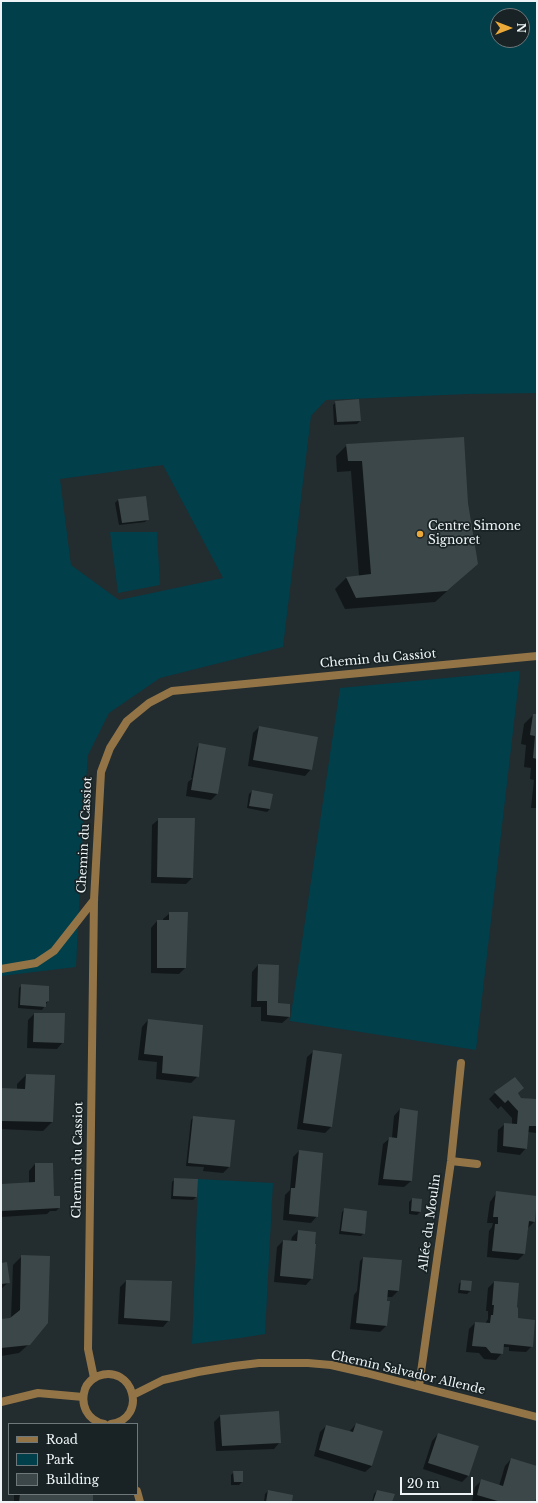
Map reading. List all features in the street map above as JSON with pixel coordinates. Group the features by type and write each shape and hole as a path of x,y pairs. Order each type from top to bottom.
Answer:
{"street":[{"name":"Chemin du Cassiot","path":"94,1378 88,1349 94,900 101,772 110,748 127,721 149,703 172,691 537,656"},
{"path":"1,969 36,963 54,951 94,900"},
{"name":"Allée du Moulin","path":"419,1386 450,1161 461,1063"},
{"path":"450,1161 476,1164"},
{"name":"Chemin Salvador Allende","path":"133,1395 163,1380 205,1370 259,1363 308,1363 331,1365 537,1417"},
{"path":"100,1423 89,1416 84,1407 83,1397 86,1386 94,1378 106,1374 118,1376 128,1383 133,1395 133,1404 130,1412 125,1419 117,1423"},
{"path":"1,1402 38,1393 83,1397"}],"green space":[{"path":"1,1 537,1 537,393 468,394 326,400 311,416 283,647 160,678 109,713 88,755 76,967 1,976","holes":["163,465 223,578 119,600 71,565 60,479"]},
{"path":"110,532 157,532 160,585 118,593"},
{"path":"520,671 476,1050 290,1021 340,688"},
{"path":"198,1179 273,1183 265,1334 192,1344"}],"building":[{"path":"359,399 361,421 337,422 335,401"},
{"name":"Centre Simone Signoret","path":"464,437 468,503 478,564 447,591 356,598 346,577 371,574 362,461 348,461 346,444"},
{"path":"146,496 149,520 122,523 118,499"},
{"path":"533,714 537,714 537,759 533,758 535,736 530,735"},
{"path":"259,726 318,737 312,770 253,760"},
{"path":"199,743 226,748 218,794 191,790"},
{"path":"252,790 273,794 270,809 249,806"},
{"path":"158,818 195,818 193,878 157,877"},
{"path":"169,912 188,912 186,968 157,968 157,920 169,920"},
{"path":"258,964 279,965 278,1003 290,1004 290,1017 267,1015 267,1001 257,1001"},
{"path":"21,984 49,986 49,1001 46,1002 46,1007 20,1005"},
{"path":"34,1013 65,1013 64,1043 33,1042"},
{"path":"148,1019 203,1025 199,1077 162,1073 163,1056 144,1054"},
{"path":"313,1050 342,1054 332,1127 303,1123"},
{"path":"26,1074 55,1075 53,1122 1,1121 1,1088 25,1089"},
{"path":"515,1077 524,1088 518,1093 521,1098 537,1099 537,1126 529,1126 527,1149 503,1146 504,1123 517,1124 518,1111 508,1100 505,1103 494,1092"},
{"path":"400,1108 418,1111 412,1181 383,1179 389,1137 397,1138"},
{"path":"193,1116 235,1120 230,1167 188,1163"},
{"path":"299,1150 323,1153 318,1217 289,1214 291,1188 295,1188"},
{"path":"35,1163 53,1163 54,1196 60,1196 60,1208 1,1211 1,1184 35,1182"},
{"path":"174,1178 198,1179 197,1197 173,1196"},
{"path":"496,1191 537,1196 535,1222 529,1221 525,1254 492,1251 495,1224 498,1224 498,1217 493,1217"},
{"path":"412,1198 422,1199 421,1212 411,1211"},
{"path":"344,1208 367,1211 365,1234 341,1231"},
{"path":"298,1230 316,1232 313,1279 280,1276 283,1240 297,1241"},
{"path":"21,1255 50,1256 48,1323 30,1345 1,1348 1,1319 10,1318 20,1310"},
{"path":"363,1257 402,1260 399,1291 388,1290 387,1301 390,1301 387,1326 356,1323"},
{"path":"7,1262 10,1283 1,1284 1,1263"},
{"path":"126,1280 172,1281 170,1321 124,1318"},
{"path":"461,1280 472,1281 471,1291 460,1290"},
{"path":"494,1281 519,1283 517,1307 518,1318 535,1320 533,1347 504,1344 503,1354 491,1353 486,1347 472,1346 475,1322 490,1323 491,1315 493,1315 494,1305 492,1305"},
{"path":"279,1411 281,1443 222,1446 220,1415"},
{"path":"356,1423 383,1431 372,1466 319,1450 326,1425 353,1432"},
{"path":"438,1433 479,1446 469,1476 428,1463"},
{"path":"511,1458 537,1466 537,1495 535,1502 501,1502 477,1495 481,1479 503,1486"},
{"path":"233,1471 243,1471 243,1482 234,1482"},
{"path":"268,1490 293,1495 292,1502 266,1502"},
{"path":"377,1490 395,1494 392,1502 373,1502"},
{"path":"20,1495 93,1495 93,1502 19,1502"}],"place":[{"name":"Centre Simone Signoret","path":"420,534"}]}
